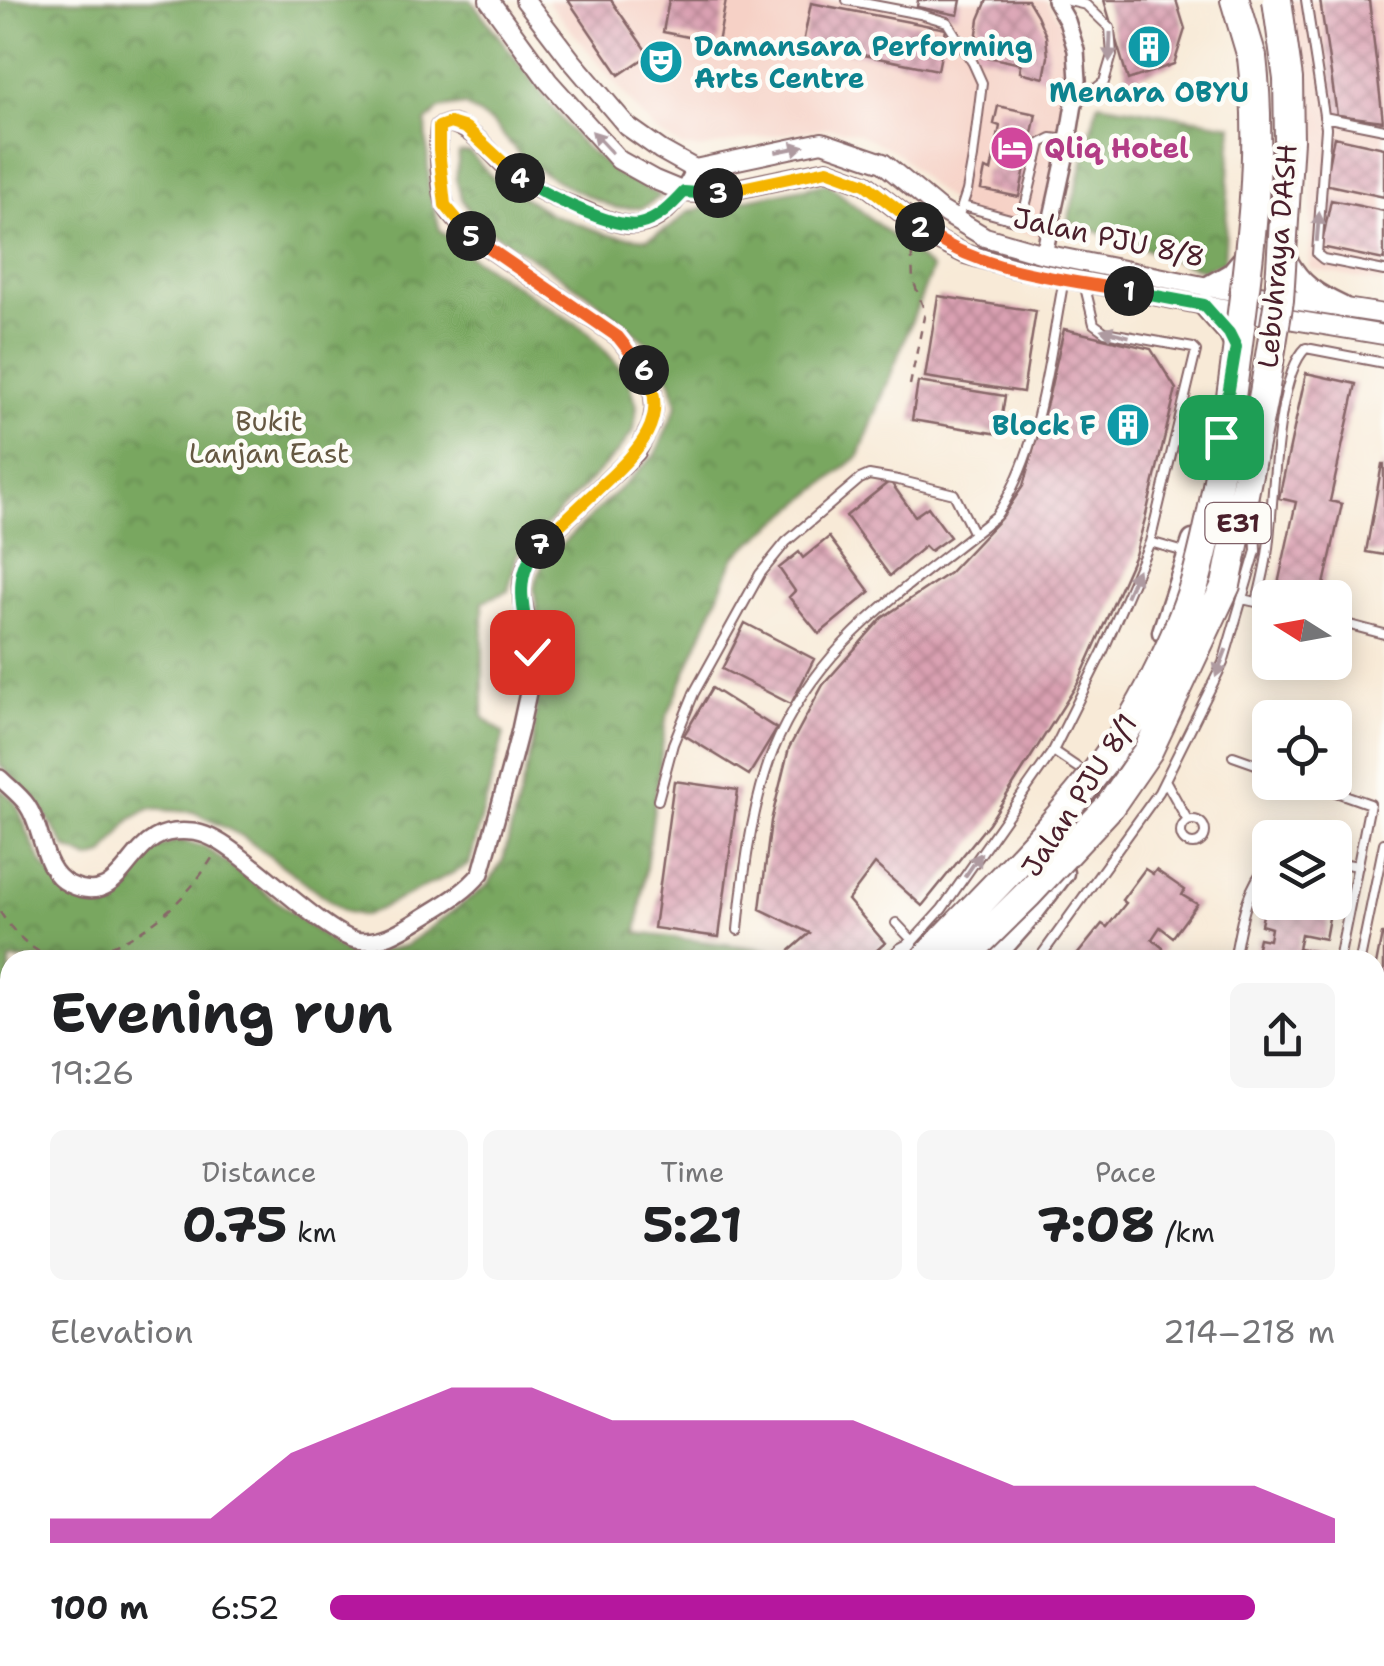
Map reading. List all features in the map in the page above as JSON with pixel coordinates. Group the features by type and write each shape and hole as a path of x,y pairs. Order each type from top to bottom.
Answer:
{"highway":[{"name":"Lebuhraya DASH","path":"919,950 1084,787 1121,737 1178,630 1197,577 1215,491 1249,266 1256,145 1252,20 1246,2"},
{"name":"Lebuhraya DASH","path":"969,950 1028,894 1120,792 1148,751 1175,699 1226,586 1279,300 1289,140 1288,79 1246,2"}],"main road":[{"name":"Jalan PJU 8/1","path":"967,950 1014,896 1106,764 1164,631 1216,468 1252,248 1257,193 1246,2"},
{"name":"Jalan PJU 8/1","path":"1000,950 1091,836 1154,736 1207,613 1252,466 1288,260 1294,134 1282,60 1246,2"},
{"path":"1236,347 1206,296 1252,248"},
{"path":"1288,260 1296,277 1307,287 1342,307"}],"street":[{"path":"0,778 28,806 54,874 69,884 96,889 108,885 157,837 194,832 221,842 345,936 376,940 404,929 454,899 481,874 525,706 532,652 521,598 528,560 637,452 654,409 648,374 618,337 472,237 445,205 439,127 450,123 466,128 512,173 544,194 633,226 652,220 684,192 695,169 628,126 525,0"},
{"path":"1044,254 1078,80 1076,50 1056,0"},
{"name":"Jalan PJU 8/8","path":"490,1 548,81 620,160 684,192 712,194 827,170 865,184 935,239 965,254 1084,283 1279,307"},
{"name":"Jalan PJU 8/8","path":"695,169 822,142 882,162 940,210 960,213 984,238 1206,296"},
{"path":"1279,307 1342,307 1384,314"},
{"path":"1279,307 1384,335"}],"lane":[{"path":"847,0 947,22 973,63 982,84 973,157 960,213 1022,219 1042,143 1051,138 1068,140"},
{"path":"1066,0 1086,4 1110,28 1112,55 1104,82 1074,106"},
{"path":"1306,0 1326,128 1317,254 1323,260 1384,271"},
{"path":"1324,117 1384,129"},
{"path":"738,930 759,802 773,752 793,712 844,643 996,516 1010,496 1022,470 1050,359 1064,279"},
{"path":"919,950 942,909 1053,751 1103,651 1150,542 1196,351 1098,328 1084,283"},
{"path":"1262,580 1280,427 1291,369 1298,356 1306,348 1384,363"},
{"path":"1045,950 1159,792 1223,663 1256,551 1252,466"},
{"path":"658,800 673,744 694,693 760,574 786,542 831,503 869,475 898,480 954,494 974,534"},
{"path":"1150,542 1189,554"},
{"path":"1247,582 1252,583"},
{"path":"1242,599 1252,601"},
{"path":"1352,626 1384,634"},
{"path":"1053,751 1096,780"},
{"path":"1233,756 1252,763"},
{"path":"1166,780 1188,821"},
{"path":"1341,950 1370,804 1352,798"},
{"path":"1362,950 1384,844"},
{"path":"1352,865 1358,866"},
{"path":"1236,950 1244,907 1252,889"},
{"path":"896,924 917,950"}],"path":[{"path":"910,220 913,280 925,312 910,385"},
{"path":"98,950 142,933 182,898 221,842"},
{"path":"0,912 34,950"}],"shaded area":[{"path":"546,0 1046,0 1062,24 1073,78 1042,237 968,216 898,153 857,133 829,128 699,149 682,147 654,130"},
{"path":"1288,0 1384,0 1384,284 1309,268 1314,126"}],"green space":[{"name":"Bukit Lanjan East","path":"0,0 471,0 578,141 616,174 661,196 642,208 615,208 570,188 528,164 493,124 464,105 439,109 426,123 429,189 440,230 468,255 587,331 628,376 637,406 634,430 617,453 517,555 508,591 483,601 483,717 504,734 469,865 365,916 344,911 242,836 193,812 149,809 130,820 104,855 89,859 66,848 37,801 0,765"},
{"path":"1098,103 1232,125 1224,262 1202,270 1068,221"},
{"path":"469,152 494,179 551,214 609,235 647,239 671,227 689,211 827,183 932,269 859,456 735,556 666,719 637,933 769,950 388,950 405,946 488,885 503,860 533,744 541,641 534,588 543,562 656,454 677,405 671,381 654,348 588,294 478,223 462,200 456,179 459,153"},
{"path":"0,789 17,806 46,868 54,878 75,890 107,897 131,880 150,850 179,840 205,847 341,950 0,950"}],"building":[{"path":"568,0 611,0 649,55 619,75"},
{"path":"669,0 726,0 718,43 663,32"},
{"path":"918,0 961,0 958,15 917,7"},
{"path":"987,0 1028,0 1046,36 1044,78 1020,72 1021,64 974,54 979,19"},
{"name":"Menara OBYU","path":"1104,0 1176,0 1185,29 1174,64 1128,80"},
{"path":"1320,0 1369,0 1383,121 1337,115"},
{"path":"811,3 946,29 938,70 803,43"},
{"name":"Qliq Hotel","path":"998,106 1036,114 1019,197 981,189 985,169 991,171 1000,126 994,124"},
{"path":"1334,137 1384,148 1384,197 1324,184"},
{"path":"1331,200 1384,211 1384,260 1321,247"},
{"path":"938,296 1036,311 1023,392 925,377"},
{"path":"1064,329 1151,349 1176,389 1135,555 1078,683 989,823 922,906 875,864 848,900 885,943 877,950 790,950 810,933 760,909 771,821 789,748 823,685 882,618 949,573 1003,516 1023,486"},
{"path":"1306,373 1356,384 1330,501 1342,504 1325,580 1279,580 1296,502 1279,498"},
{"path":"918,382 1005,396 999,434 912,420"},
{"path":"1384,464 1384,555 1366,552"},
{"path":"890,481 915,516 928,507 950,537 930,551 925,546 890,576 846,516"},
{"path":"829,537 870,592 819,634 789,597 795,591 779,568 799,552 803,558"},
{"path":"745,623 814,659 791,704 722,669"},
{"path":"712,688 777,729 749,775 684,735"},
{"path":"674,781 738,790 719,937 654,928"},
{"path":"1145,869 1153,874 1156,870 1185,890 1182,895 1197,904 1173,937 1160,927 1152,939 1162,950 1081,950 1102,924 1107,927 1126,903 1122,900"},
{"path":"1262,920 1329,920 1325,939 1301,934 1298,949 1306,950 1256,950 1259,938 1269,940 1271,928 1261,925"}],"place":[{"name":"Menara OBYU","path":"1149,47"},
{"name":"Damansara Performing Arts Centre","path":"661,62"},
{"name":"Qliq Hotel","path":"1012,148"},
{"name":"Block F","path":"1128,425"}],"route":[{"path":"532,652 521,598 528,560 637,452 651,424 653,392 648,374 618,337 472,237 457,221 445,205 438,133 444,124 466,128 512,173 544,194 633,226 661,214 684,192 712,194 827,170 865,184 935,239 965,254 1064,279 1204,305 1236,347 1221,437"}]}
